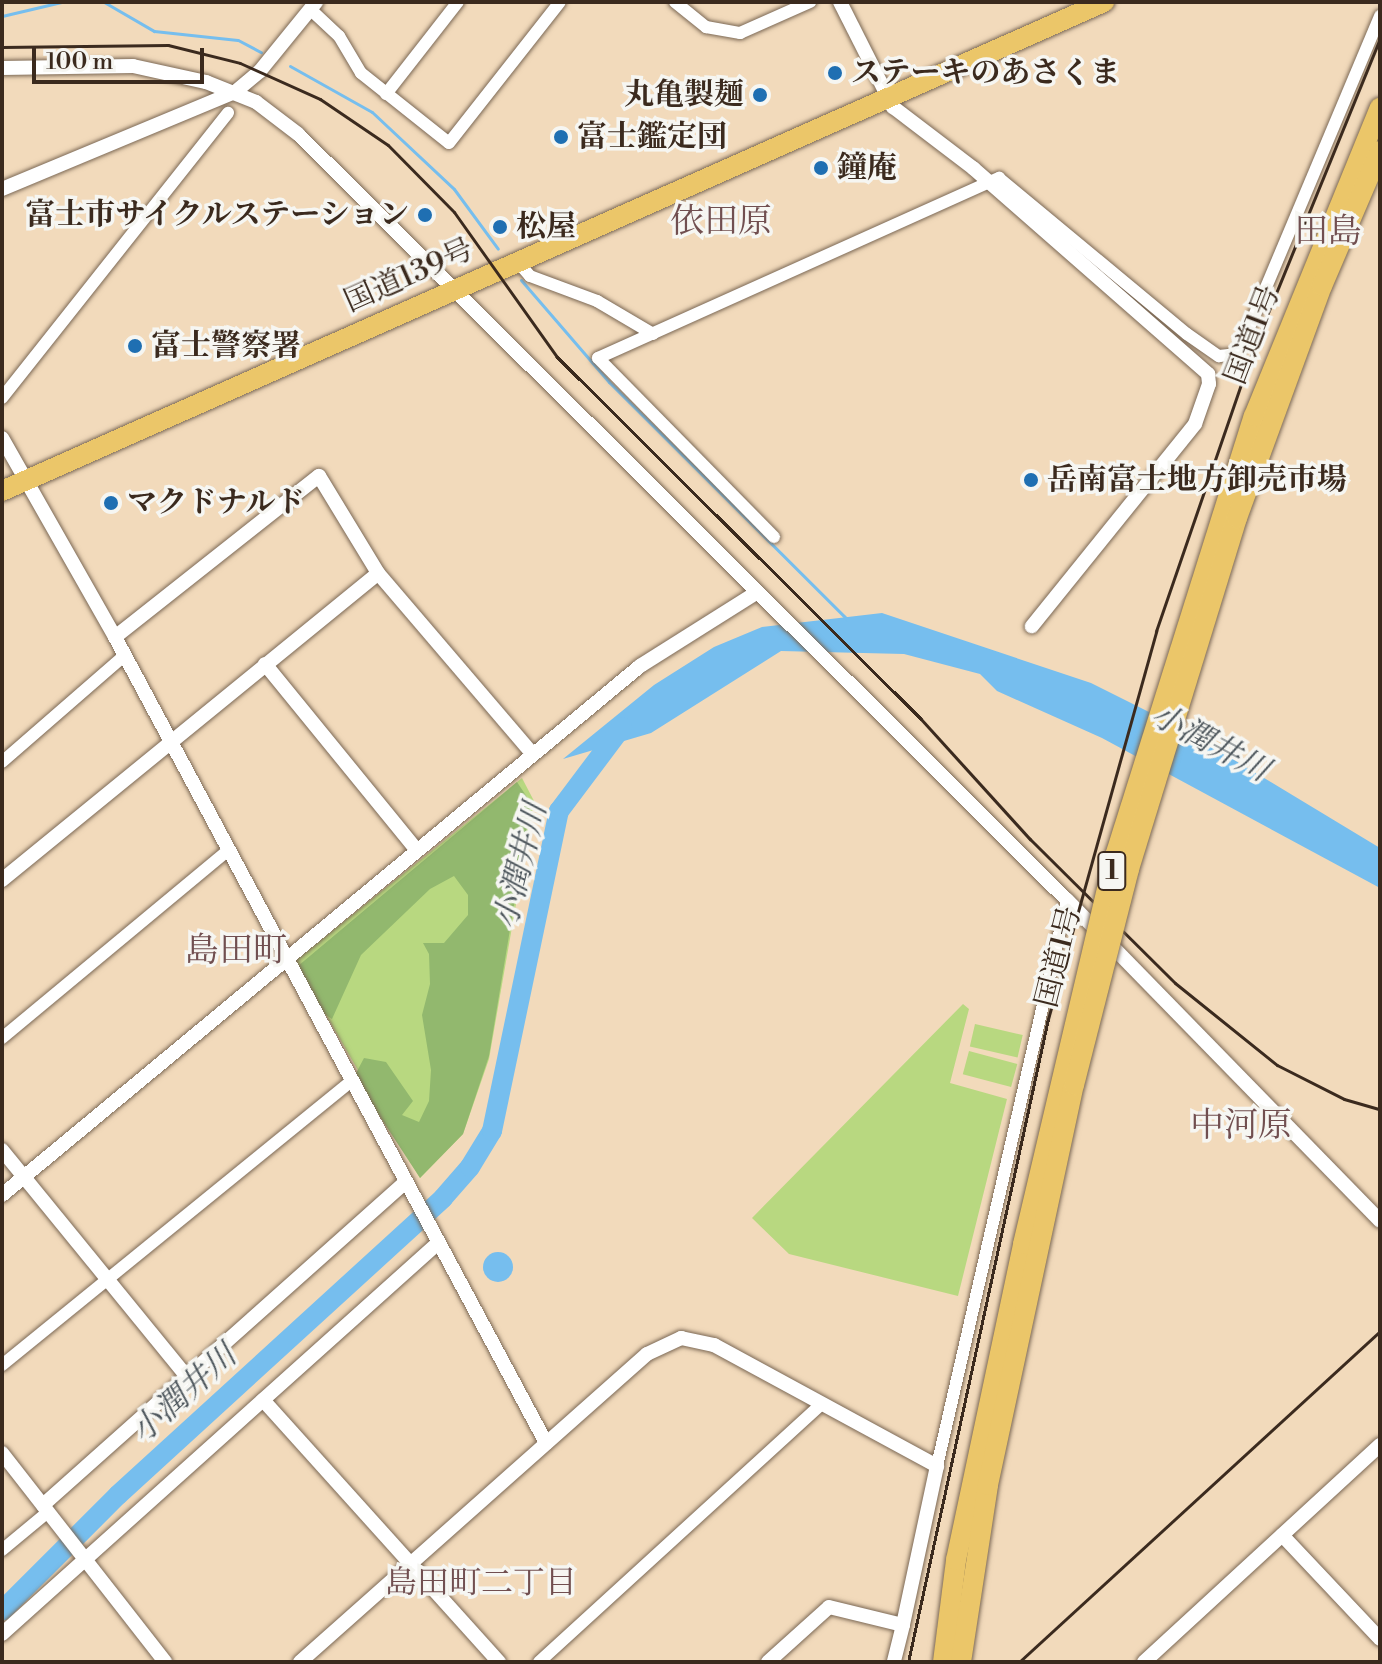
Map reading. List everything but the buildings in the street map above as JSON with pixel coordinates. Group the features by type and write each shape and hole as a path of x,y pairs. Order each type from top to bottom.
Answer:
{"highway":[{"name":"国道139号","path":"2,491 885,96 1104,2"},
{"name":"国道1号","path":"943,1662 956,1560 1023,1244 1115,856 1254,416 1380,108"},
{"name":"国道1号","path":"961,1662 988,1485 1074,1085 1129,869 1237,518 1322,286 1380,151"}],"street":[{"path":"386,94 458,2"},
{"path":"2,189 235,92 260,71 313,6 339,36 361,73 449,143 560,2"},
{"path":"675,2 706,27 740,33 810,2"},
{"path":"840,2 885,96 1201,366 1209,384 1195,424 1032,626"},
{"path":"774,537 598,358 999,178 1219,356 1238,354 1380,16"},
{"path":"2,68 133,66 235,92 298,134 1067,900 1375,1216"},
{"path":"2,398 228,113"},
{"path":"517,261 530,276 597,301 653,334"},
{"path":"2,438 29,479 125,655 546,1443"},
{"path":"115,637 312,477 319,476 378,573 532,753"},
{"path":"2,880 378,573"},
{"path":"2,1195 640,666 756,593"},
{"path":"2,762 125,655"},
{"path":"265,664 416,849"},
{"path":"2,1038 227,851"},
{"path":"894,1662 1067,900"},
{"path":"2,1365 351,1081"},
{"path":"2,1150 185,1374"},
{"path":"2,1550 185,1374 407,1186"},
{"path":"2,1634 263,1400 436,1238"},
{"path":"300,1662 647,1354 681,1338 714,1345 937,1466"},
{"path":"263,1400 499,1662"},
{"path":"539,1662 822,1404"},
{"path":"1144,1662 1380,1445"},
{"path":"2,1453 165,1662"},
{"path":"1282,1535 1380,1639"},
{"path":"768,1662 829,1607 903,1625"}],"green space":[{"path":"522,778 534,801 489,1059 463,1134 420,1178 295,961"},
{"path":"517,782 531,803 489,1056 463,1134 420,1178 354,1077 364,1058 386,1062 413,1101 402,1115 419,1122 429,1101 431,1070 422,1015 430,984 429,954 423,943 444,943 468,915 468,895 454,876 430,889 361,955 332,1019 320,1011 298,966"},
{"path":"963,1004 969,1009 950,1083 1007,1099 958,1296 789,1254 752,1218"},
{"path":"975,1024 1023,1035 1018,1057 970,1046"},
{"path":"969,1051 1017,1064 1011,1087 963,1074"}],"water":[{"path":"882,613 1091,683 1183,729 1380,848 1380,888 1102,738 997,691 980,674 904,654 781,651 651,733 563,759 654,685 714,647 762,627"},
{"path":"498,1252 509,1256 513,1267 509,1278 498,1282 487,1278 483,1267 487,1256"}],"waterway":[{"path":"2,16 61,2"},
{"path":"104,2 154,31 238,40 261,52"},
{"path":"290,66 372,112 454,189 498,249"},
{"path":"521,280 609,382 848,620"},
{"name":"小潤井川","path":"2,1611 118,1495 443,1198 470,1167 492,1131 559,811 622,727"}],"railway":[{"path":"908,1662 1048,1019 1156,631 1254,347 1380,39"},
{"path":"2,47 168,45 240,63 320,99 388,145 454,212 557,357 921,719 1030,839 1175,983 1277,1065 1344,1099 1380,1109"},
{"path":"1019,1662 1380,1331"}],"place":[{"name":"ステーキのあさくま","path":"835,73"},
{"name":"丸亀製麺","path":"760,95"},
{"name":"富士鑑定団","path":"561,137"},
{"name":"鐘庵","path":"821,168"},
{"name":"富士市サイクルステーション","path":"425,215"},
{"name":"松屋","path":"500,227"},
{"name":"富士警察署","path":"135,346"},
{"name":"岳南富士地方卸売市場","path":"1031,480"},
{"name":"マクドナルド","path":"111,503"}],"district":[{"name":"依田原","path":"721,223"},
{"name":"田島","path":"1328,233"},
{"name":"島田町","path":"236,952"},
{"name":"中河原","path":"1241,1127"},
{"name":"島田町二丁目","path":"481,1583"}]}
